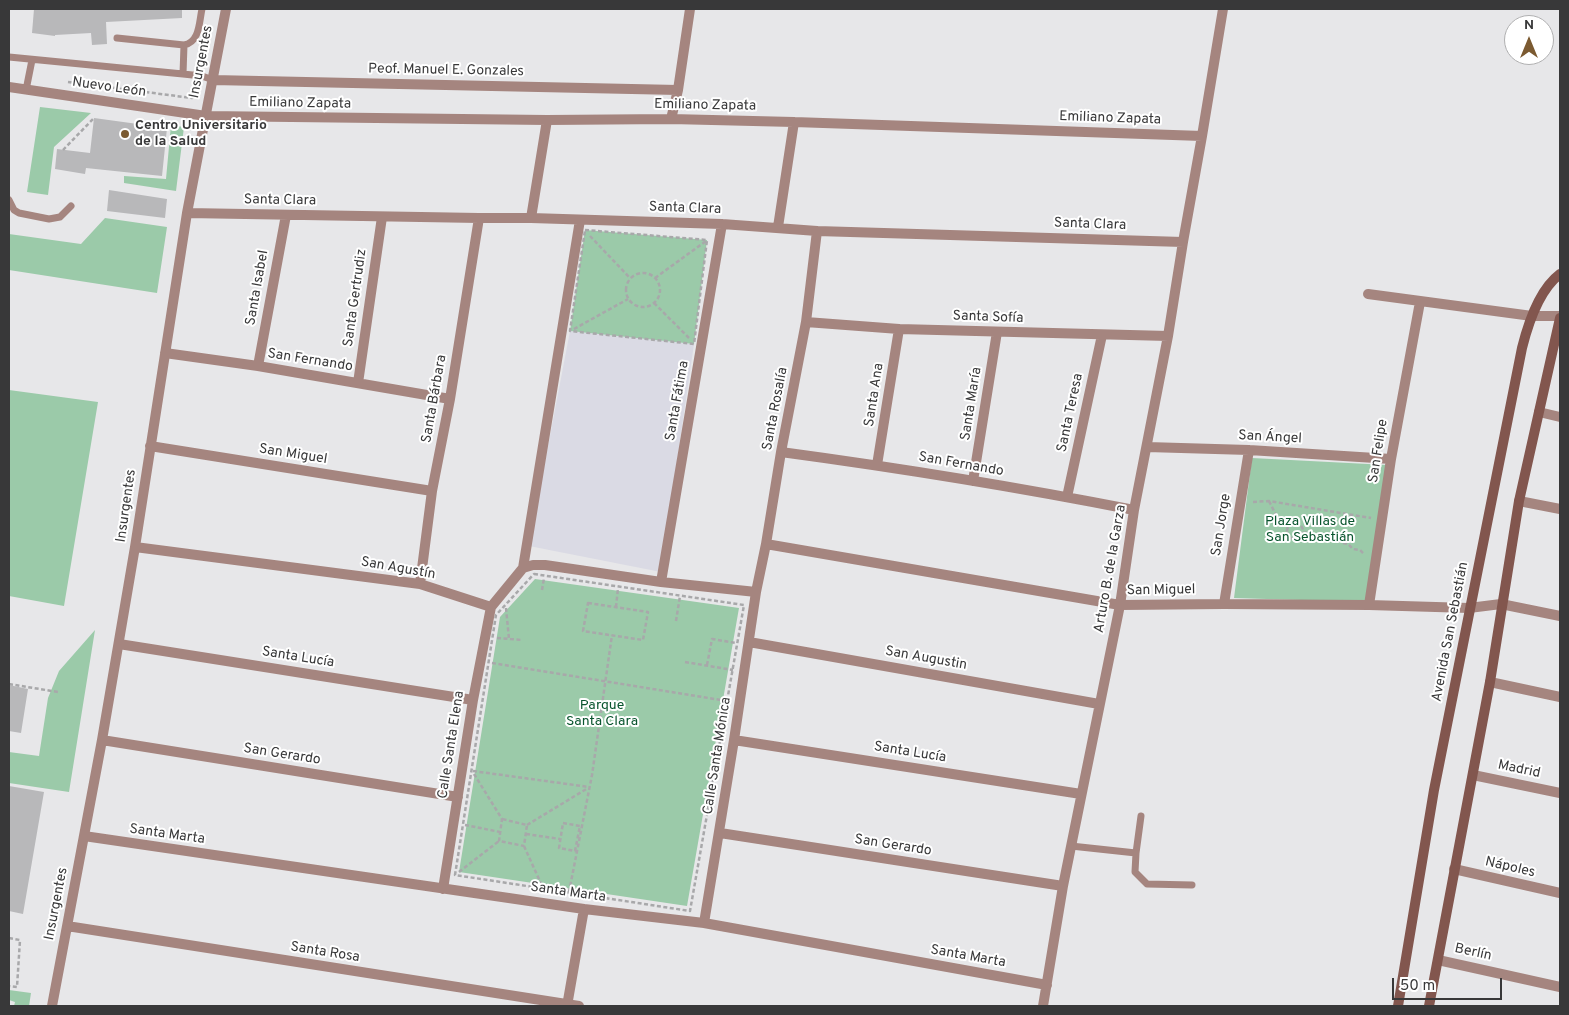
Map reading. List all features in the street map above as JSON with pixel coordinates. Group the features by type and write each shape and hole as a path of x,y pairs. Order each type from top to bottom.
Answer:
{"main road":[{"name":"Avenida San Sebastián","path":"1398,1006 1434,790 1520,357 1532,316 1558,278"},
{"path":"1429,1006 1490,682 1519,501 1560,317"}],"street":[{"name":"Insurgentes","path":"52,1006 119,644 187,213 226,9"},
{"path":"671,119 678,90 690,9"},
{"name":"Arturo B. de la Garza","path":"1043,1006 1063,886 1120,605 1134,510 1168,336 1223,9"},
{"name":"Peof. Manuel E. Gonzales","path":"213,80 678,90"},
{"name":"Nuevo León","path":"9,87 206,116"},
{"name":"Emiliano Zapata","path":"206,116 547,120 671,119 1202,136"},
{"path":"530,218 547,120"},
{"path":"778,227 794,122"},
{"name":"Santa Clara","path":"187,213 530,218 722,224 817,231 1183,242"},
{"name":"Santa Isabel","path":"258,366 286,215"},
{"name":"Santa Gertrudiz","path":"358,383 382,217"},
{"name":"Santa Bárbara","path":"420,584 432,491 450,399 479,218"},
{"path":"491,607 523,568 580,220"},
{"name":"Santa Fátima","path":"661,582 722,224"},
{"name":"Santa Rosalía","path":"756,592 806,322 817,231"},
{"path":"1368,294 1532,316 1560,317"},
{"name":"San Felipe","path":"1369,605 1391,459 1420,302"},
{"name":"Santa Sofía","path":"806,322 899,329 1168,336"},
{"name":"Santa Ana","path":"877,465 899,329"},
{"name":"Santa María","path":"973,481 997,332"},
{"name":"Santa Teresa","path":"1067,497 1102,334"},
{"name":"San Fernando","path":"166,353 258,366 450,399"},
{"path":"1540,412 1560,417"},
{"name":"San Miguel","path":"150,446 432,491"},
{"name":"San Ángel","path":"1147,447 1249,450 1391,459"},
{"name":"San Jorge","path":"1224,604 1249,450"},
{"name":"San Fernando","path":"781,452 877,465 1134,510"},
{"path":"1519,501 1560,509"},
{"name":"San Miguel","path":"766,544 1120,605 1369,605 1470,608 1501,604 1560,616"},
{"name":"San Agustín","path":"135,546 420,584 491,607"},
{"path":"523,568 533,565 545,565 661,582 756,592"},
{"name":"Calle Santa Mónica","path":"704,924 720,833 756,592"},
{"name":"Calle Santa Elena","path":"444,889 473,700 491,607"},
{"name":"San Augustin","path":"749,642 1099,704"},
{"name":"Santa Lucía","path":"119,644 473,700"},
{"path":"1490,682 1560,697"},
{"name":"San Gerardo","path":"102,740 458,796"},
{"name":"Santa Lucía","path":"734,740 1081,794"},
{"name":"Madrid","path":"1473,775 1560,793"},
{"name":"San Gerardo","path":"720,833 1063,886"},
{"name":"Santa Marta","path":"84,836 584,909 704,924 1047,985"},
{"name":"Nápoles","path":"1454,869 1560,893"},
{"path":"567,1005 584,909"},
{"name":"Santa Rosa","path":"67,926 579,1006"},
{"name":"Berlín","path":"1438,960 1560,986"}],"lane":[{"path":"117,38 191,44 195,39 202,9"},
{"path":"183,74 184,44"},
{"path":"9,57 202,76 213,80"},
{"path":"26,90 32,60"},
{"path":"9,200 11,206 19,213 49,218 60,217 71,206"},
{"path":"1141,816 1135,872 1147,884 1192,886"},
{"path":"1071,846 1136,853"}],"path":[{"path":"63,150 94,118"},
{"path":"585,230 707,240"},
{"path":"585,230 630,278"},
{"path":"570,331 585,230"},
{"path":"655,278 707,240"},
{"path":"694,344 707,240"},
{"path":"640,273 645,273 655,278 660,294 654,303 650,306 640,307 631,303 628,299 626,288 630,278 640,273"},
{"path":"570,331 628,299"},
{"path":"654,303 694,344"},
{"path":"570,331 694,344"},
{"path":"1239,504 1269,501 1382,519"},
{"path":"1269,501 1279,521 1289,526"},
{"path":"1293,523 1298,524 1302,528 1303,533 1301,538 1293,540 1287,534 1289,526 1293,523"},
{"path":"1303,533 1310,532 1315,535"},
{"path":"1343,543 1348,544 1353,549 1360,550 1364,554 1376,556"},
{"path":"534,574 744,606 690,911 455,875 496,616 534,574"},
{"path":"542,590 544,576"},
{"path":"616,607 619,587"},
{"path":"676,621 680,596"},
{"path":"588,603 616,607 648,612 643,640 583,631 588,603"},
{"path":"506,605 509,639"},
{"path":"569,892 590,788 612,635"},
{"path":"492,637 522,640"},
{"path":"707,665 712,639 737,643"},
{"path":"488,662 727,701"},
{"path":"685,662 733,670"},
{"path":"9,684 58,692"},
{"path":"472,771 590,788"},
{"path":"455,875 499,841 502,819 472,771"},
{"path":"502,819 527,824 590,788"},
{"path":"563,823 580,826 575,851 559,848 560,839 563,823"},
{"path":"463,824 500,832"},
{"path":"527,824 524,846 543,889"},
{"path":"526,834 560,839"},
{"path":"499,841 524,846"},
{"path":"9,938 20,940 17,987 9,986"}],"shaded area":[{"path":"570,331 694,344 661,572 529,546"}],"green space":[{"path":"40,107 91,113 54,147 48,195 27,192"},
{"path":"171,125 184,127 176,191 124,183 124,176 166,179"},
{"path":"105,218 167,227 157,293 9,270 9,234 81,244"},
{"path":"585,230 707,240 694,344 570,331"},
{"path":"9,390 98,402 64,606 9,596"},
{"name":"Plaza Villas de San Sebastián","path":"1252,458 1387,465 1366,602 1234,598"},
{"name":"Parque Santa Clara","path":"535,579 739,608 687,906 459,872 500,617"},
{"path":"95,630 69,792 9,783 9,752 39,756 48,698 59,671"},
{"path":"9,990 31,993 29,1006 14,1006 15,1002 9,1000"}],"building":[{"path":"34,9 182,9 182,18 106,22 107,44 92,45 91,33 55,36 32,33"},
{"path":"94,118 167,128 162,176 86,168 85,174 55,169 57,149 90,153"},
{"path":"109,190 167,199 165,218 107,211"},
{"path":"9,685 28,689 21,733 9,731"},
{"path":"9,786 44,792 23,914 9,911"}],"place":[{"name":"Centro Universitario de la Salud","path":"125,134"}]}
